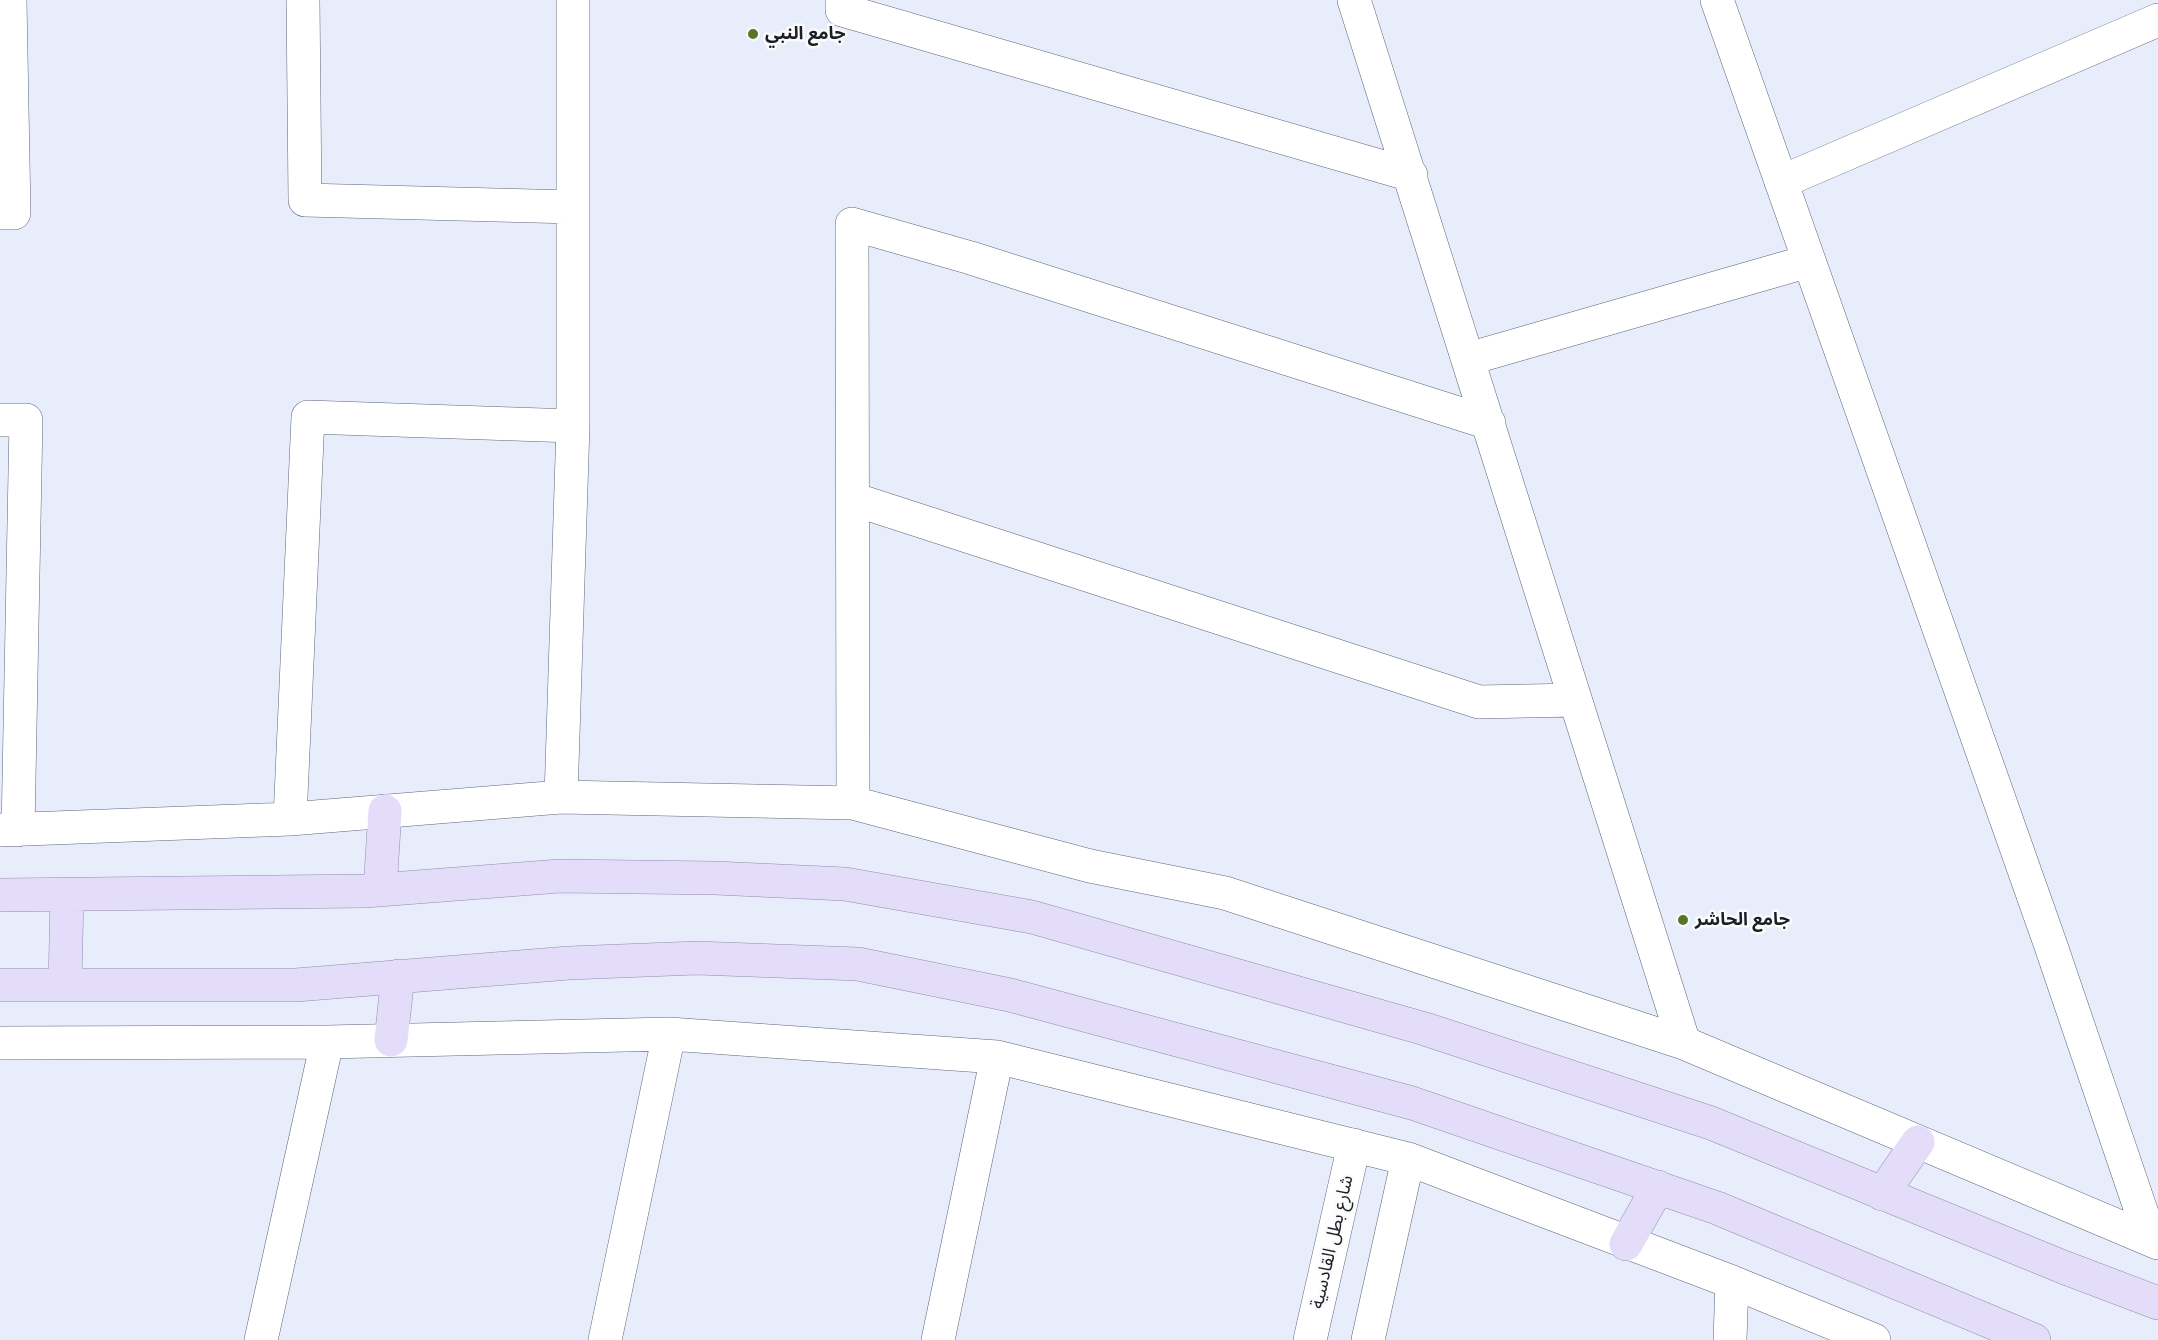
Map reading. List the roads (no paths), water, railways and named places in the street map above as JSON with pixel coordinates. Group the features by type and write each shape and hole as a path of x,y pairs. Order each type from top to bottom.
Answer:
{"main road":[{"path":"380,890 385,811"},
{"path":"0,895 380,890 560,876 715,878 845,884 1032,917 1425,1029 1711,1124 2158,1303"},
{"path":"65,985 67,895"},
{"path":"0,985 296,985 398,976 697,958 858,964 1010,995 1412,1103 1718,1208 2034,1340"},
{"path":"391,1040 398,976"},
{"path":"1882,1194 1918,1142"},
{"path":"1626,1244 1658,1187"}],"street":[{"path":"0,213 14,213 10,0"},
{"path":"303,0 305,200 573,207"},
{"path":"561,797 573,426 573,0"},
{"path":"842,0 842,9 1411,175"},
{"path":"1354,0 1684,1043"},
{"path":"1717,0 2154,1242"},
{"path":"1781,182 2158,20"},
{"path":"853,803 852,224 983,262 1489,423"},
{"path":"1468,359 1809,261"},
{"path":"290,819 308,417 573,426"},
{"path":"0,420 26,420 9,830 290,819 561,797 853,803 1090,866 1225,893 1684,1043 2154,1242"},
{"path":"853,499 1479,702 1575,700"},
{"path":"604,1340 669,1034"},
{"path":"0,1043 327,1042 669,1034 997,1057 1408,1159 1626,1244 1732,1282 1874,1340"},
{"path":"261,1340 327,1042"},
{"path":"938,1340 997,1057"},
{"name":"شارع بطل القادسية","path":"1310,1340 1354,1144"},
{"path":"1368,1340 1408,1159"},
{"path":"1730,1340 1732,1282"}],"place":[{"name":"جامع النبي","path":"753,34"},
{"name":"جامع الحاشر","path":"1683,920"}]}
